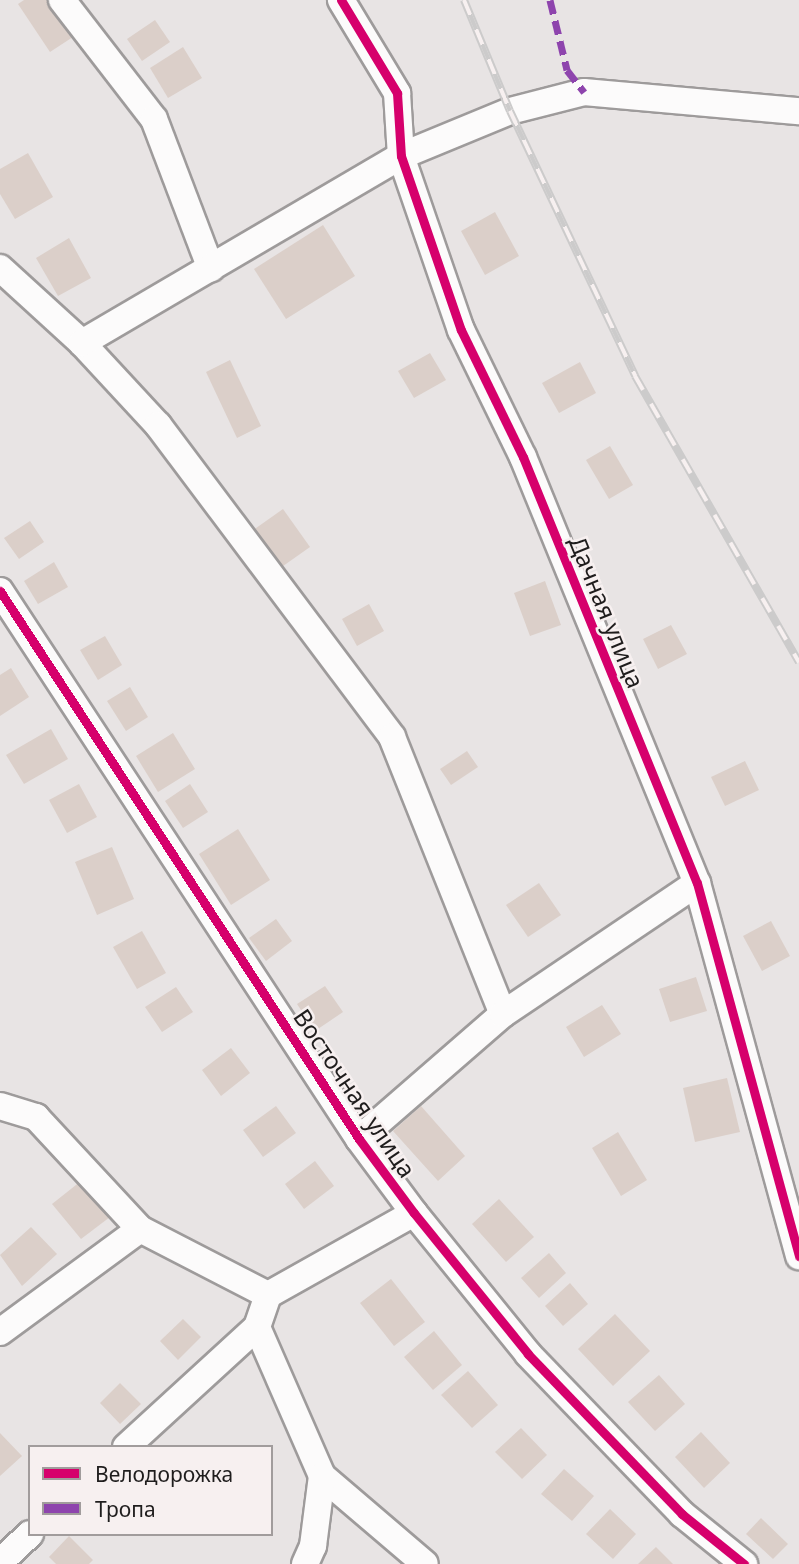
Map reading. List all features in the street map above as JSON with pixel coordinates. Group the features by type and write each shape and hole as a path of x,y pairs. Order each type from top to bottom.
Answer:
{"street":[{"path":"62,0 154,119 211,270"},
{"name":"Дачная улица","path":"341,0 397,93 401,156 461,330 523,457 696,883 799,1256"},
{"path":"82,343 211,270 401,156 510,111 584,92 799,111"},
{"path":"3,279 82,343 158,425 392,737 503,1014"},
{"name":"Восточная улица","path":"0,591 359,1139 414,1213 528,1354 682,1514 744,1564"},
{"path":"359,1139 503,1014 696,883"},
{"path":"0,1106 36,1117 140,1230 268,1295"},
{"path":"128,1445 257,1328 268,1295 414,1213"},
{"path":"0,1332 140,1230"},
{"path":"257,1328 322,1476 425,1564"},
{"path":"305,1564 313,1546 322,1476"},
{"path":"0,1562 28,1536"}],"building":[{"path":"24,0 53,0 76,35 50,52 18,4"},
{"path":"155,20 170,42 142,61 127,39"},
{"path":"183,47 202,78 168,98 150,68"},
{"path":"28,153 53,197 15,219 0,194 0,169"},
{"path":"495,212 519,256 485,275 461,231"},
{"path":"323,225 355,276 286,319 254,269"},
{"path":"69,238 91,278 58,296 36,258"},
{"path":"430,353 446,380 414,398 398,371"},
{"path":"230,360 261,426 237,438 206,372"},
{"path":"580,362 596,393 559,413 542,383"},
{"path":"610,446 633,485 609,499 586,460"},
{"path":"283,509 310,547 276,571 249,533"},
{"path":"30,521 44,542 19,559 4,538"},
{"path":"54,562 68,587 38,604 24,581"},
{"path":"545,581 561,625 530,636 514,593"},
{"path":"369,604 384,631 357,646 342,619"},
{"path":"671,625 687,654 658,669 643,639"},
{"path":"105,636 122,665 98,680 80,650"},
{"path":"11,668 29,697 0,716 0,675"},
{"path":"130,687 148,717 126,731 107,701"},
{"path":"51,729 68,759 24,784 6,755"},
{"path":"173,733 195,769 158,792 136,756"},
{"path":"467,751 478,767 451,785 440,769"},
{"path":"745,761 759,790 725,806 711,777"},
{"path":"79,784 97,817 67,833 49,800"},
{"path":"190,784 208,812 183,828 165,801"},
{"path":"238,829 270,880 231,905 199,854"},
{"path":"112,847 134,899 97,915 75,862"},
{"path":"539,883 561,915 528,937 506,905"},
{"path":"276,919 292,941 266,961 249,938"},
{"path":"771,921 790,956 762,971 743,936"},
{"path":"142,931 166,973 137,989 113,947"},
{"path":"696,977 707,1011 670,1022 659,989"},
{"path":"325,986 343,1012 315,1031 297,1004"},
{"path":"176,987 193,1012 162,1032 145,1007"},
{"path":"602,1005 621,1034 584,1057 566,1027"},
{"path":"231,1048 250,1073 221,1096 202,1070"},
{"path":"727,1078 740,1132 695,1142 683,1088"},
{"path":"276,1106 296,1133 263,1157 243,1130"},
{"path":"421,1106 465,1156 438,1181 393,1131"},
{"path":"618,1132 647,1180 621,1196 592,1148"},
{"path":"315,1161 334,1186 304,1209 285,1184"},
{"path":"81,1181 110,1217 81,1239 52,1204"},
{"path":"499,1199 534,1237 506,1262 472,1224"},
{"path":"31,1227 57,1254 22,1286 0,1255"},
{"path":"549,1253 566,1273 539,1298 521,1278"},
{"path":"391,1279 425,1322 394,1346 360,1303"},
{"path":"570,1283 588,1304 563,1326 545,1306"},
{"path":"615,1314 650,1351 613,1386 578,1349"},
{"path":"183,1319 201,1337 178,1360 160,1341"},
{"path":"434,1331 462,1365 433,1390 404,1357"},
{"path":"468,1371 498,1405 472,1428 441,1395"},
{"path":"659,1375 685,1404 655,1431 628,1402"},
{"path":"120,1383 141,1404 120,1424 100,1403"},
{"path":"521,1428 547,1455 522,1479 495,1452"},
{"path":"701,1432 730,1463 704,1488 675,1457"},
{"path":"0,1433 22,1456 0,1476"},
{"path":"564,1469 594,1496 572,1521 541,1494"},
{"path":"610,1509 636,1534 613,1559 586,1534"},
{"path":"761,1518 788,1544 773,1559 746,1534"},
{"path":"69,1536 93,1560 89,1564 56,1564 49,1557"},
{"path":"656,1547 673,1564 638,1564"}],"railway":[{"path":"464,0 510,111 635,376 799,662"}],"marked path":[{"path":"550,0 567,70 584,92"}],"cycle path":[{"path":"341,0 397,93 401,156 461,330 523,457 697,883 799,1256"},
{"path":"0,591 359,1139 414,1213 528,1354 682,1514 744,1564"}]}
